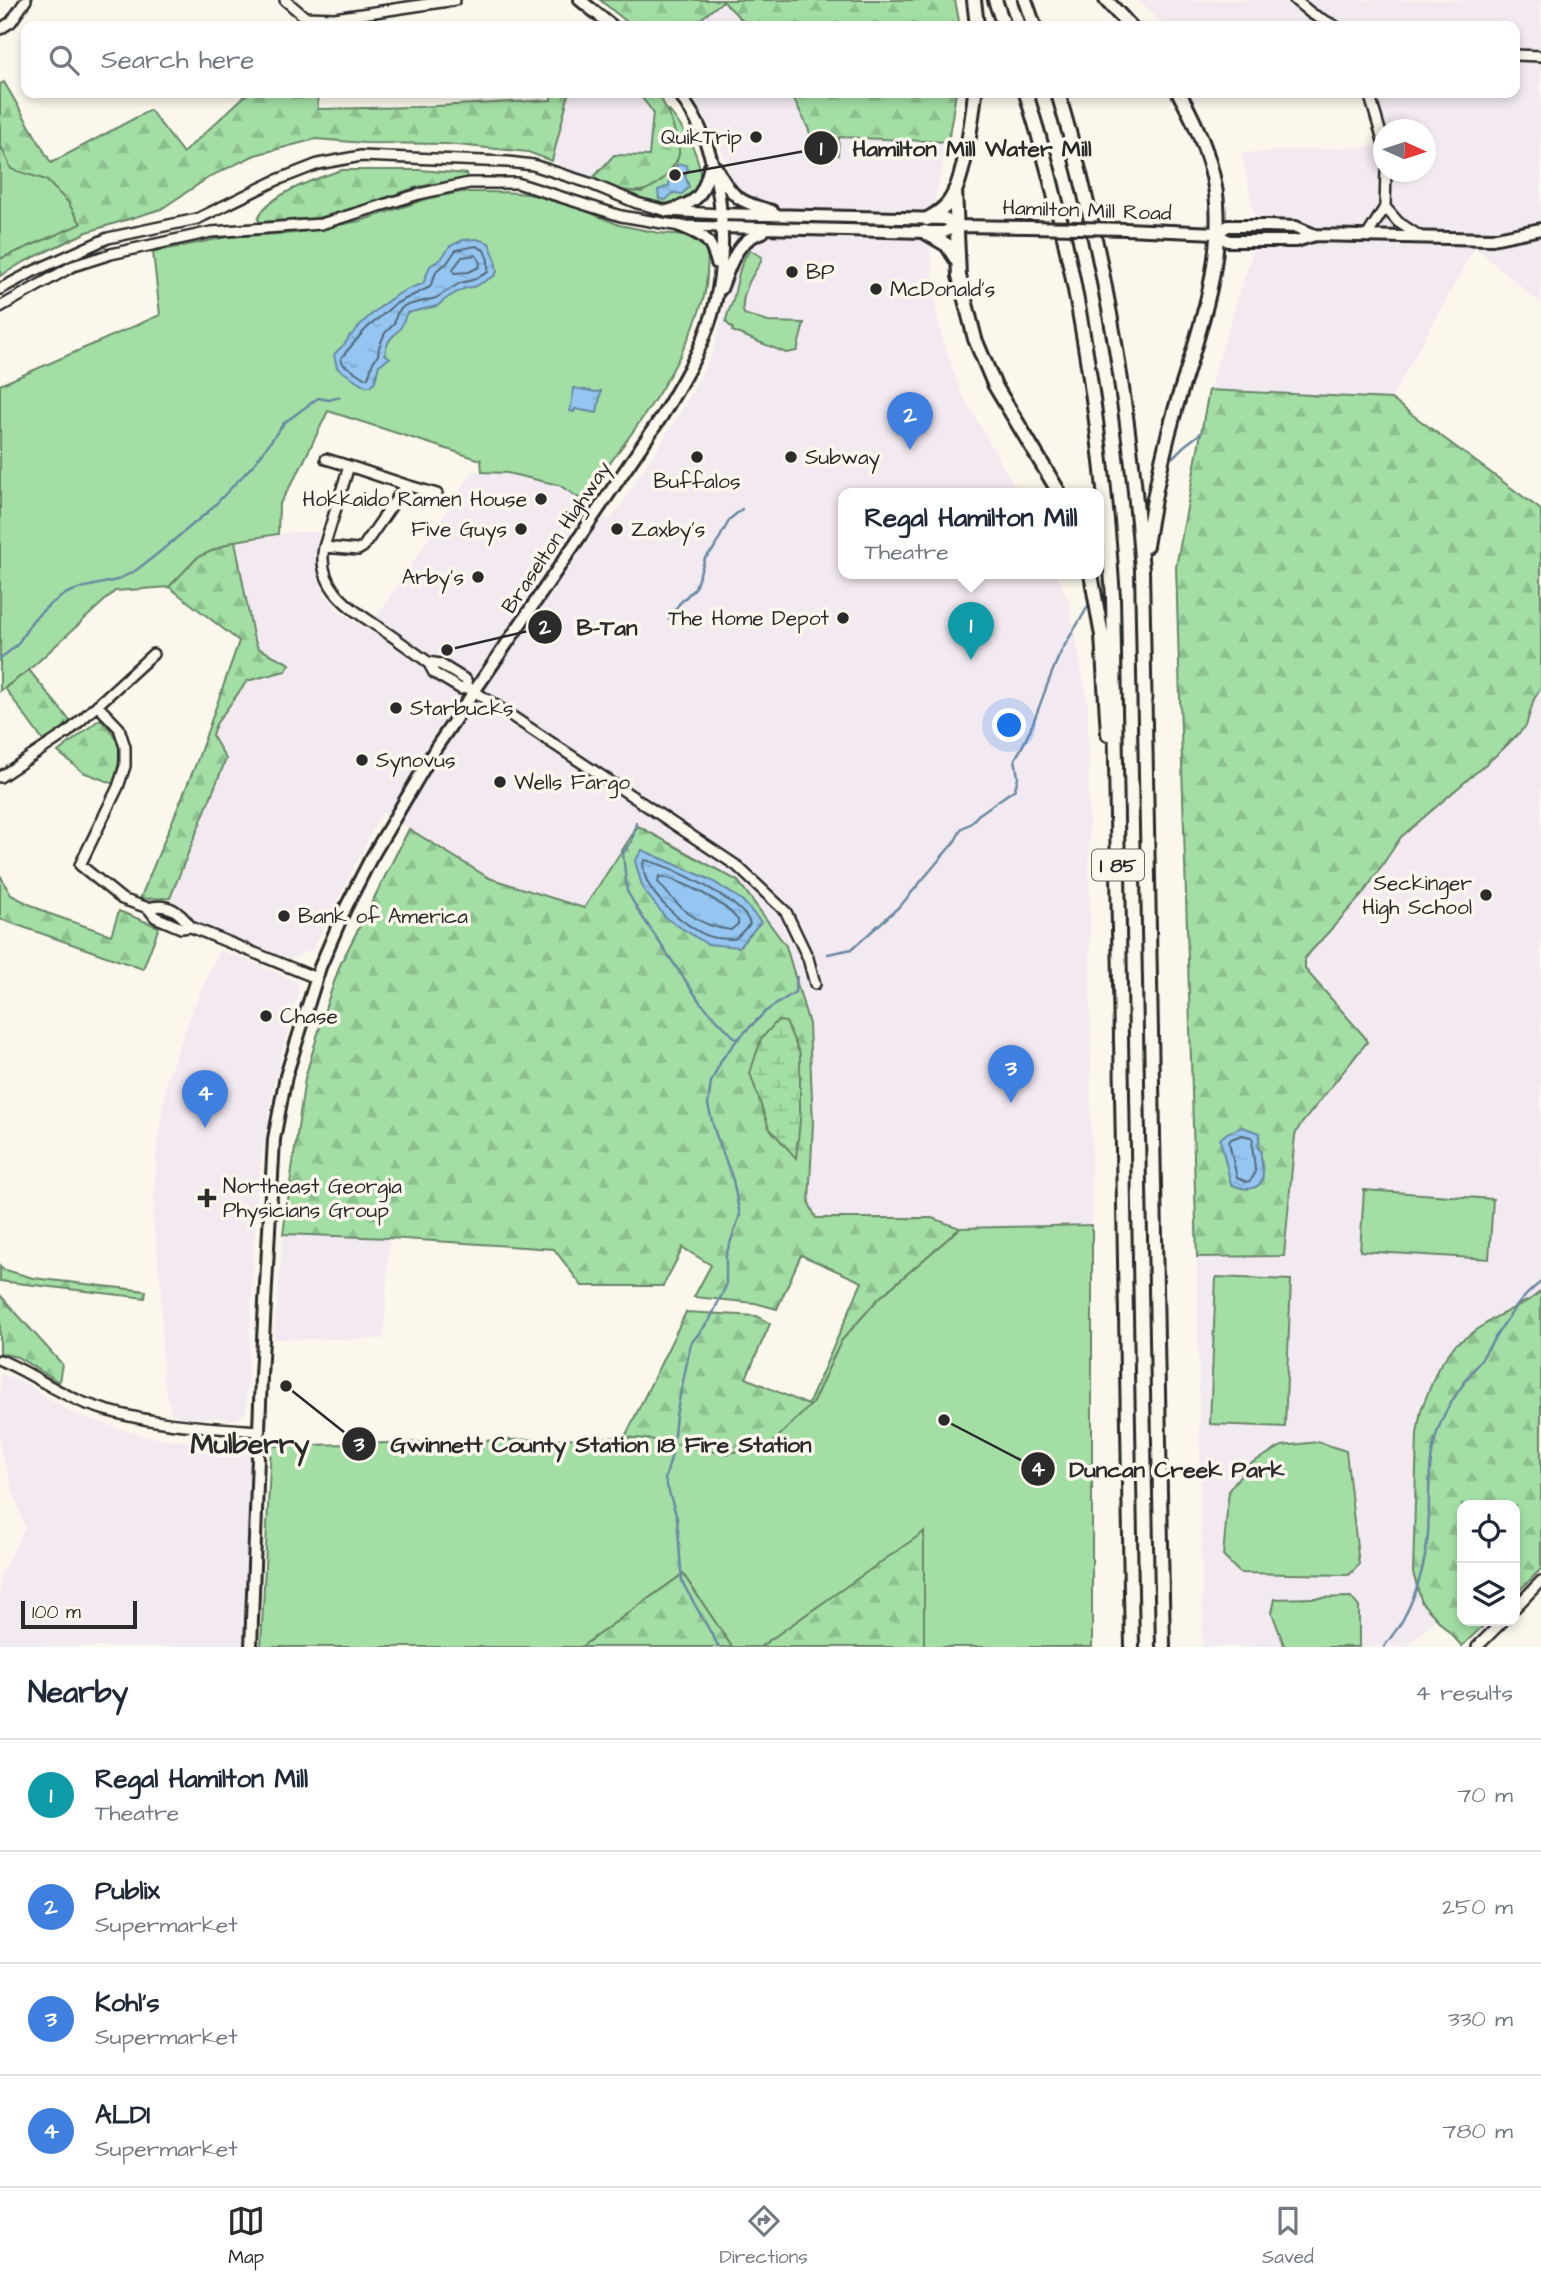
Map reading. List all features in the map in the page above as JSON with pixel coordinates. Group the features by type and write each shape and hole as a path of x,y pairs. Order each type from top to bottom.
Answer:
{"highway":[{"path":"974,0 976,21"},
{"path":"995,0 1002,21"},
{"path":"1025,0 1032,21"},
{"path":"1106,0 1125,21"},
{"path":"959,264 947,245 926,225 946,206 955,190 966,149 974,98"},
{"name":"I 85","path":"1027,98 1066,243 1085,341 1108,511 1113,597 1132,1647"},
{"name":"I 85","path":"1059,98 1090,212 1117,348 1133,461 1142,570 1163,1647"},
{"path":"1142,570 1158,473 1206,307 1216,256 1217,204 1214,182 1193,121 1182,98"},
{"path":"955,190 959,276 975,340 994,384 1056,488"},
{"path":"1092,579 1102,636 1117,823"}],"main road":[{"path":"580,0 606,21"},
{"name":"Braselton Highway","path":"251,1647 274,1139 286,1076 316,978 345,909 368,864 471,689 662,416 702,341 712,313 719,272 720,214 712,159 690,107 682,98"},
{"path":"667,211 686,206 699,197 712,159"},
{"path":"712,159 733,195 743,202 788,215"},
{"name":"Hamilton Mill Road","path":"720,214 788,215 926,225 944,232 957,226 1216,233 1228,241 1296,241 1315,234 1492,239 1541,229"},
{"name":"Hamilton Mill Road","path":"721,227 926,225"},
{"path":"680,226 703,235 712,245 719,272"},
{"path":"712,313 735,251 750,236 776,228"}],"street":[{"path":"0,29 11,22 26,0"},
{"path":"285,0 305,17 335,18 455,0"},
{"path":"1295,0 1325,21"},
{"path":"1520,55 1541,56"},
{"path":"1370,98 1377,119"},
{"path":"0,289 54,261 108,239 197,219 277,180 318,164 361,156 508,162 533,166 667,211 720,214"},
{"path":"1367,236 1385,207 1386,182"},
{"path":"0,307 73,266 111,254 211,232 321,224 419,194 469,183 517,183 621,216 680,226 721,227"},
{"path":"1385,207 1398,222 1421,237"},
{"path":"327,459 436,494"},
{"path":"349,466 322,555 327,579 343,603 428,662 440,664 466,680 471,689 737,866 786,912 816,984"},
{"path":"324,547 358,550 363,547 406,485"},
{"path":"0,777 68,732 153,654"},
{"path":"97,705 119,728 125,747 125,766 118,788 80,865 122,899 148,908 157,906 175,909 191,927"},
{"path":"148,908 155,917 181,928 191,927 316,978"},
{"path":"0,1360 83,1403 117,1415 259,1432"},
{"path":"1520,1603 1541,1581"},
{"path":"1477,1647 1498,1626"}],"shaded area":[{"path":"723,0 743,21 698,21"},
{"path":"1137,0 1541,0 1541,304 1475,247 1391,399 1209,390 1258,235 1242,153 1373,146 1373,182 1436,182 1436,119 1380,119 1371,98 1520,98 1520,21 1320,21 1315,17 1310,21 1160,21"},
{"path":"568,98 642,98 653,112 649,157 614,155 592,179 552,161"},
{"path":"695,98 793,98 808,128 838,137 948,142 928,227 938,324 960,391 1016,488 838,488 838,579 1058,579 1069,602 1088,705 1092,1225 960,1228 931,1218 816,1219 809,1203 813,1124 638,827 584,908 489,878 382,812 313,949 291,959 192,922 188,910 170,898 226,760 212,735 216,724 247,681 286,671 290,665 258,648 253,636 235,541 292,532 320,532 315,558 324,592 337,610 368,630 473,471 507,473 559,485 610,520 688,400 713,351 734,273 733,185 724,155"},
{"path":"1541,688 1541,1291 1494,1318 1421,1410 1417,1434 1413,1573 1422,1603 1436,1619 1407,1647 1203,1647 1197,1257 1284,1255 1295,1136 1299,1127 1367,1042 1305,969 1305,958 1363,894 1401,837 1526,726 1534,699"},
{"path":"219,950 297,982 299,990 274,1083 257,1187 246,1412 237,1419 182,1417 171,1413 163,1377 161,1284 153,1221 157,1145 167,1079"},
{"path":"283,1234 389,1238 384,1339 274,1339"},
{"path":"0,1373 21,1381 72,1413 144,1436 242,1448 254,1457 246,1647 0,1647 0,1576 25,1528 0,1448"}],"green space":[{"path":"600,0 955,0 959,21 743,21 723,1 698,21 626,21"},
{"path":"4,82 51,163 150,110 183,153 243,98 317,98 318,109 416,107 568,98 552,161 528,152 446,144 364,143 316,139 255,155 211,176 161,209 87,232 0,276 0,259 81,224 68,202 46,180 11,169 0,144 0,84"},
{"path":"642,98 660,98 675,131 679,153 669,172 660,181 642,191 622,190 592,179 614,155 649,156 653,112"},
{"path":"793,98 955,98 948,142 839,137 838,155 817,155"},
{"path":"668,109 694,149 700,172 697,195 673,205 619,191 642,192 665,177 677,161 679,153"},
{"path":"0,144 11,168 46,179 68,202 81,224 0,259"},
{"path":"342,170 419,170 467,174 466,178 417,187 341,213 317,218 260,222 258,219 271,202 282,195"},
{"path":"462,192 519,193 565,202 619,225 686,235 708,250 704,297 680,356 650,406 582,500 559,485 507,473 482,472 481,460 328,411 279,505 278,534 235,541 198,557 169,587 115,591 29,670 0,691 0,385 160,315 153,252 227,237 296,233 360,221 430,198"},
{"path":"750,250 762,257 745,293 744,314 768,322 804,323 797,351 786,353 732,331 726,322 741,267"},
{"path":"1209,390 1391,399 1541,510 1541,688 1534,699 1526,726 1401,837 1363,894 1305,958 1305,969 1367,1042 1295,1135 1284,1256 1197,1257 1176,567"},
{"path":"235,541 253,636 258,648 290,664 286,671 247,681 216,724 212,735 226,759 170,898 140,899 196,764 239,641 169,587 198,557"},
{"path":"29,670 71,722 44,742 5,688"},
{"path":"100,719 114,735 119,748 114,784 83,772 58,752"},
{"path":"638,826 738,881 786,946 809,1024 813,1124 809,1203 816,1218 932,1218 960,1228 878,1299 841,1341 812,1404 772,1443 726,1454 625,1437 686,1312 757,1316 770,1324 746,1378 808,1405 862,1282 801,1255 777,1309 755,1303 694,1297 711,1265 683,1248 663,1286 582,1286 554,1249 283,1234 305,1078 326,1006 340,965 409,829 489,878 584,908"},
{"path":"0,875 11,895 47,913 111,935 119,911 159,927 143,969 0,919"},
{"path":"777,1021 786,1022 800,1054 800,1121 796,1158 769,1128 750,1073 761,1039"},
{"path":"1364,1190 1493,1199 1489,1259 1360,1251"},
{"path":"1092,1225 1092,1647 924,1647 924,1533 760,1647 732,1647 683,1574 581,1647 261,1647 271,1446 625,1437 726,1454 812,1404 841,1341 878,1299 960,1228"},
{"path":"0,1266 2,1269 33,1278 146,1291 145,1298 0,1281"},
{"path":"1216,1277 1291,1280 1285,1427 1210,1424"},
{"path":"1541,1291 1541,1569 1520,1590 1520,1500 1457,1500 1457,1626 1483,1626 1462,1646 1422,1603 1413,1573 1417,1434 1421,1410 1438,1368 1455,1345 1494,1318"},
{"path":"0,1295 62,1364 59,1382 17,1357 0,1353"},
{"path":"1318,1442 1346,1451 1359,1565 1349,1575 1240,1573 1223,1556 1229,1490 1248,1465 1282,1446"},
{"path":"924,1532 924,1647 760,1647"},
{"path":"683,1574 732,1647 581,1647"},
{"path":"1351,1597 1359,1607 1359,1647 1285,1647 1272,1613 1275,1599"}],"water":[{"path":"677,165 686,165 688,170 685,175 689,187 682,194 673,193 666,200 659,199 658,190 669,186 669,180"},
{"path":"477,239 489,243 495,258 497,272 494,276 476,286 463,289 437,306 407,313 386,348 385,354 390,358 379,365 371,386 365,386 337,368 334,355 361,324 397,295 423,284 430,266 441,259 450,246 463,240"},
{"path":"574,388 601,391 597,413 575,409 574,412 570,411"},
{"path":"642,850 709,879 742,900 761,922 739,947 707,944 667,919 643,889 635,861"},
{"path":"1242,1127 1260,1133 1258,1148 1261,1151 1263,1174 1259,1184 1251,1188 1240,1188 1231,1184 1220,1139"}],"waterway":[{"path":"0,659 17,645 33,620 49,605 67,593 117,580 135,571 209,511 255,463 284,423 318,398 329,400 340,397"},
{"path":"1173,457 1201,433"},
{"path":"669,619 695,588 705,558 713,550 730,519 742,509"},
{"path":"828,954 852,949 902,904 955,841 962,828 1015,789 1018,777 1015,759 1033,724 1060,655 1091,600"},
{"path":"636,823 632,841 623,853 627,891 700,1002 737,1040"},
{"path":"719,1647 682,1582 677,1518 665,1479 672,1454 676,1415 691,1343 709,1321 726,1286 726,1255 740,1215 733,1180 708,1105 711,1082 722,1059 766,1011 795,992 797,977"},
{"path":"1384,1647 1407,1612 1421,1574 1427,1545 1432,1456 1441,1421 1452,1400 1507,1319 1522,1299 1541,1282"}],"place":[{"name":"QuikTrip","path":"756,137"},
{"name":"Hamilton Mill Water Mill","path":"675,175"},
{"name":"BP","path":"792,272"},
{"name":"McDonald's","path":"876,289"},
{"name":"Publix","path":"910,450"},
{"name":"Buffalos","path":"697,457"},
{"name":"Subway","path":"791,457"},
{"name":"Hokkaido Ramen House","path":"541,499"},
{"name":"Five Guys","path":"521,529"},
{"name":"Zaxby's","path":"617,529"},
{"name":"Arby's","path":"478,577"},
{"name":"The Home Depot","path":"843,618"},
{"name":"B-Tan","path":"447,650"},
{"name":"Regal Hamilton Mill","path":"971,660"},
{"name":"Starbucks","path":"396,708"},
{"name":"Synovus","path":"362,760"},
{"name":"Wells Fargo","path":"500,782"},
{"name":"Seckinger High School","path":"1486,895"},
{"name":"Bank of America","path":"284,916"},
{"name":"Chase","path":"266,1016"},
{"name":"Kohl's","path":"1011,1103"},
{"name":"ALDI","path":"205,1128"},
{"name":"Northeast Georgia Physicians Group","path":"207,1198"},
{"name":"Gwinnett County Station 18 Fire Station","path":"286,1386"},
{"name":"Duncan Creek Park","path":"944,1420"}],"district":[{"name":"Mulberry","path":"250,1443"}]}
